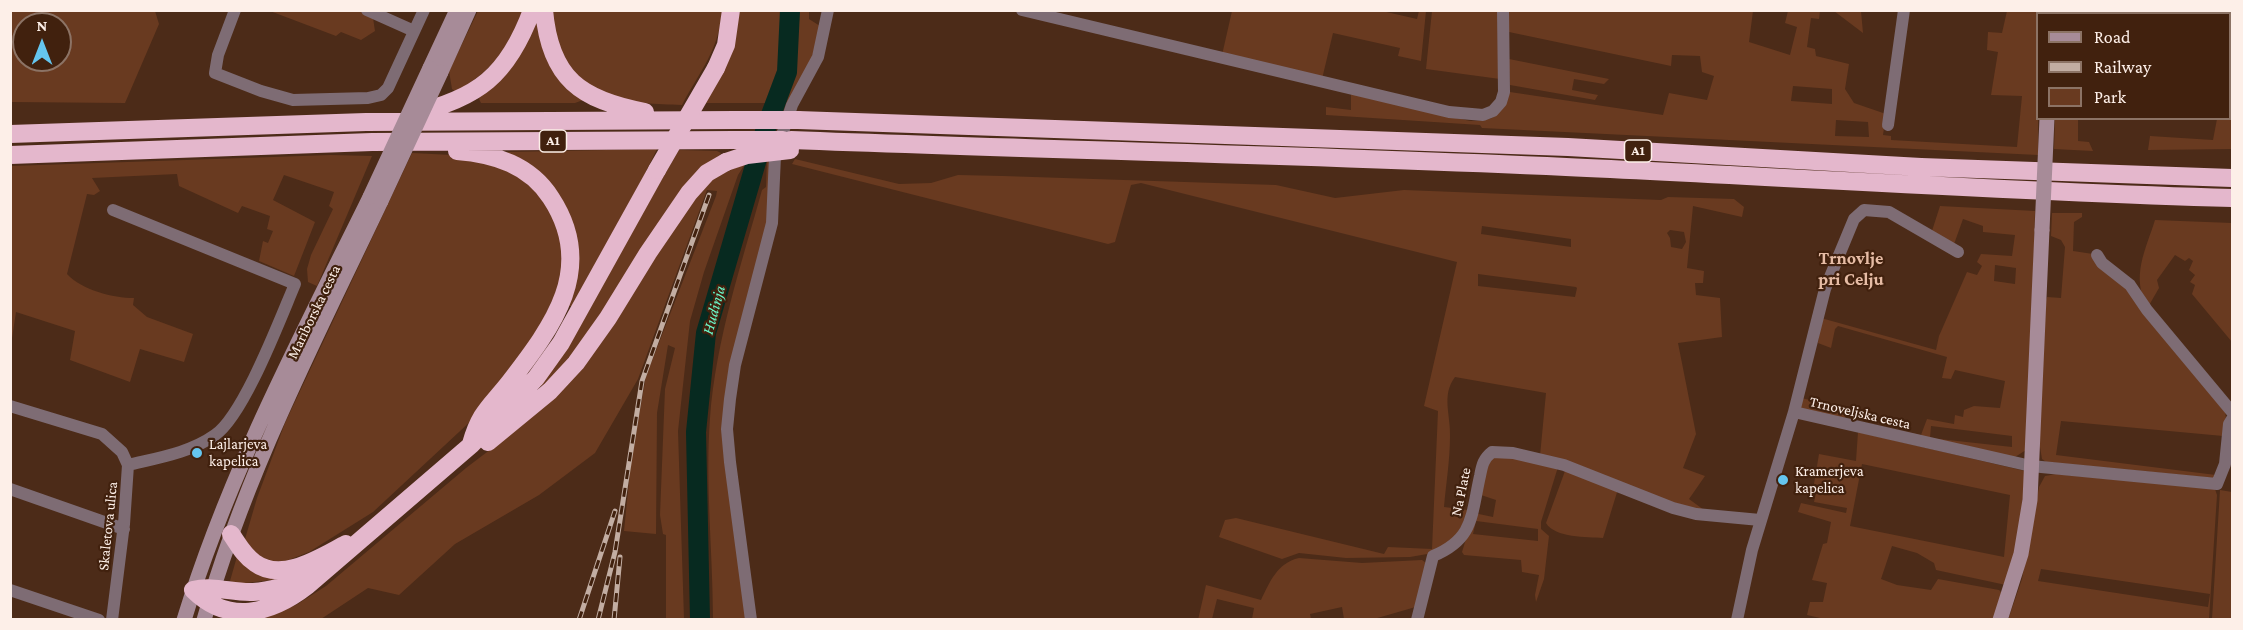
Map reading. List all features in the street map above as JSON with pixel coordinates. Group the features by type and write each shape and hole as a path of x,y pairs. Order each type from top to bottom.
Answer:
{"highway":[{"path":"366,122 441,107 467,96 503,68 517,47 532,10"},
{"path":"544,10 546,33 552,52 563,72 576,86 594,99 612,106 647,112 666,120"},
{"path":"247,620 293,597 381,524 471,445 536,378 561,343 716,68 726,45 731,10"},
{"name":"A1","path":"10,134 366,122 798,120 1568,147 1921,167 2232,178"},
{"name":"A1","path":"10,155 372,142 734,140 790,145 822,142 1042,147 1566,167 1919,186 2232,198"},
{"path":"372,142 424,150 470,152 494,156 515,165 532,176 548,194 560,212 568,233 572,264 560,306 529,358 478,420 471,445"},
{"path":"455,459 474,454 550,391 576,363 608,318 688,193 706,173 726,162 747,155 790,145"},
{"path":"231,534 254,562 263,568 282,570 302,566 381,524"},
{"path":"208,603 236,592 270,590 322,573"},
{"path":"193,590 208,603 233,613 266,610"}],"main road":[{"name":"Mariborska cesta","path":"436,70 457,10"},
{"name":"Mariborska cesta","path":"208,603 231,534 264,451 376,199 436,70 469,10"},
{"path":"2000,620 2021,554 2030,500 2046,120"},
{"name":"Mariborska cesta","path":"184,620 215,525 245,455 376,199"}],"street":[{"path":"235,10 214,67 215,73 221,77 293,100 368,98 381,95 391,82 424,10"},
{"path":"367,10 414,30"},
{"path":"750,620 727,429 730,399 735,365 772,224 776,156 792,105 818,57 828,10"},
{"path":"1022,10 1449,112 1483,115 1493,111 1501,102 1504,92 1503,10"},
{"path":"1888,125 1904,10"},
{"path":"113,210 295,284 261,362 234,414 222,430 197,445 128,465"},
{"path":"1794,412 1825,289 1854,219 1864,210 1889,212 1958,252"},
{"path":"2097,255 2102,263 2137,292 2147,310 2232,411"},
{"name":"Skaletova ulica","path":"10,406 102,434 122,452 128,465 124,529 112,620"},
{"name":"Trnoveljska cesta","path":"1737,620 1760,520 1794,412 2031,465 2217,484 2225,464 2229,424 2232,418"},
{"name":"Na Plate","path":"1417,620 1433,556 1463,538 1468,527 1482,463 1492,452 1513,453 1564,465 1673,508 1696,514 1760,520"},
{"path":"10,489 124,529"},
{"path":"10,590 99,620"}],"green space":[{"path":"11,10 155,11 159,24 125,103 11,102"},
{"path":"270,11 359,11 373,18 375,31 361,40 341,32 336,36"},
{"path":"478,11 523,11 497,58 481,75 456,92 452,89 449,71"},
{"path":"550,11 722,11 713,49 682,105 628,101 596,91 582,82 557,47"},
{"path":"738,11 785,11 781,70 769,103 706,103"},
{"path":"800,11 809,11 809,19 820,26 812,58 790,102 784,101 795,64"},
{"path":"1232,11 1382,11 1417,19 1419,11 1426,11 1421,61 1398,56 1400,48 1333,33 1322,79 1222,55"},
{"path":"1432,11 1500,11 1500,79 1426,69"},
{"path":"1505,11 1753,11 1749,42 1790,55 1797,27 1785,23 1788,11 1820,11 1819,19 1811,18 1807,47 1815,49 1816,56 1849,64 1845,89 1854,103 1886,114 1883,135 1891,136 1891,140 2017,147 2022,96 1991,95 1998,52 1987,50 1988,32 2002,33 2007,11 2046,11 2036,12 2038,155 1482,128 1480,125 1326,115 1326,107 1351,110 1351,94 1470,121 1480,121 1496,115 1510,92 1663,115 1669,93 1707,100 1714,76 1702,72 1700,56 1672,55 1671,66 1509,32 1509,59 1609,79 1604,84 1574,79 1572,90 1598,95 1595,100 1510,85","holes":["1793,86 1832,89 1832,104 1791,101","1836,120 1868,122 1869,137 1835,136"]},
{"path":"1834,11 1861,11 1863,33"},
{"path":"536,20 583,100 575,103 481,103 479,99 483,92"},
{"path":"2232,36 2232,149 2148,150 2150,136 2213,140 2217,120 2231,120"},
{"path":"2055,120 2078,120 2078,141 2089,142 2093,151 2054,149"},
{"path":"657,149 634,196 572,306 568,306 571,231 507,152"},
{"path":"679,150 721,153 645,249 570,360 544,386 541,386"},
{"path":"412,153 452,155 512,169 543,197 562,234 562,279 539,329 473,419 373,512 309,552 286,561 270,562 257,557 245,539 257,498 285,423"},
{"path":"331,155 372,156 317,286 308,282 307,269 311,255 333,209 329,206 334,192 284,175 273,200 315,222 294,276 259,261 263,241 268,243 273,231 267,229 270,216 242,206 238,213 179,186 177,174 92,178 100,191 94,195 87,194 67,274 89,289 134,298 133,305 147,317 193,334 184,362 140,349 130,382 70,360 75,331 16,312 11,345 11,166"},
{"path":"773,158 770,211 727,400 748,619 713,620 708,468 713,389 730,303 762,190 766,187 767,159"},
{"path":"795,159 899,184 931,183 958,175 1276,185 1335,198 1404,190 1661,200 1668,197 1734,199 1744,207 1742,217 1693,206 1687,268 1704,271 1703,283 1695,283 1696,295 1720,298 1722,337 1678,343 1696,434 1683,468 1705,476 1689,499 1704,510 1696,511 1540,456 1546,393 1455,377 1448,391 1450,445 1444,507 1468,510 1461,536 1433,553 1410,557 1346,558 1299,553 1282,559 1219,537 1225,520 1236,518 1384,554 1388,547 1432,549 1438,411 1424,406 1457,262 1141,183 1131,185 1115,242 1108,244 792,164","holes":["1482,226 1571,239 1571,247 1481,234","1670,230 1684,232 1686,242 1682,249 1671,247 1667,233","1478,274 1577,288 1575,297 1478,286"]},
{"path":"745,164 738,175 704,272 690,321 678,431 684,619 666,619 666,535 663,534 660,515 665,389 675,348 668,345 657,413 656,534 624,531 631,461 646,376 716,196 717,191 707,190 638,379 595,453 539,495 455,544 399,595 368,588 321,619 254,620 296,605 326,586 466,468 520,427 707,180"},
{"path":"1940,206 2035,211 2029,432 2026,450 2015,457 1808,414 1799,408 1801,398 1847,408 1845,419 1921,435 1927,419 1954,424 1955,415 1963,417 1964,410 1974,406 2000,408 2005,381 1955,370 1951,379 1942,378 1947,357 1838,326 1835,329 1831,348 1818,343 1821,318 1936,350 1939,336 1967,272 1977,275 1982,266 1977,262 1981,254 2012,256 2015,235 1983,232 1983,226 1963,219 1953,247 1931,234","holes":["1995,265 2016,268 2015,284 1994,281","1931,426 2012,436 2012,447 1930,438"]},
{"path":"2052,213 2082,213 2082,217 2074,222 2073,251 2093,254 2125,284 2225,408 2226,420 2223,436 2061,421 2056,455 2216,475 2213,478 2046,462 2042,459 2039,441 2046,300 2047,297 2061,298 2065,247 2061,240 2051,236"},
{"path":"2155,220 2232,223 2232,342 2192,294 2195,285 2190,282 2195,275 2189,270 2193,261 2189,258 2185,261 2175,255 2157,280 2159,288 2148,307 2140,285 2140,274"},
{"path":"1858,432 2025,471 2020,538 2006,585 1936,570 1934,563 1917,553 1892,546 1881,579 1897,585 1931,590 1938,579 1999,590 2004,595 1996,619 1829,620 1807,615 1810,602 1823,602 1827,583 1812,580 1823,544 1827,543 1831,522 1798,512 1801,503 1846,513 1847,508 1814,502 1818,485 1814,484 1819,454 1856,461","holes":["1862,464 2010,495 2004,557 1850,526"]},
{"path":"1496,454 1558,467 1541,522 1541,529 1549,536 1544,579 1536,602 1539,575 1522,572 1521,560 1464,555 1462,552 1474,513 1493,517 1496,500 1478,494 1484,466","holes":["1476,521 1538,529 1538,541 1473,534"]},
{"path":"1565,471 1618,489 1603,538 1580,537 1556,532 1546,523"},
{"path":"2056,474 2215,489 2217,495 2209,619 2008,620 2022,579 2039,487 2045,476","holes":["2041,569 2210,594 2208,607 2038,581"]},
{"path":"2220,490 2232,492 2232,619 2212,619"},
{"path":"238,553 280,579 237,584 230,581"},
{"path":"1299,558 1362,563 1422,560 1426,563 1419,606 1374,619 1344,619 1342,607 1310,614 1311,619 1252,619 1254,608 1217,599 1212,619 1198,620 1206,585 1261,600 1271,580 1280,569 1285,564"}],"waterway":[{"name":"Hudinja","path":"700,620 696,432 706,333 766,128 787,72 790,10"}],"railway":[{"path":"598,620 615,552 642,381 709,195"},
{"path":"579,620 615,511"},
{"path":"614,620 620,557"}],"place":[{"name":"Lajlarjeva kapelica","path":"197,453"},
{"name":"Kramerjeva kapelica","path":"1783,480"}],"district":[{"name":"Trnovlje pri Celju","path":"1851,268"}]}
